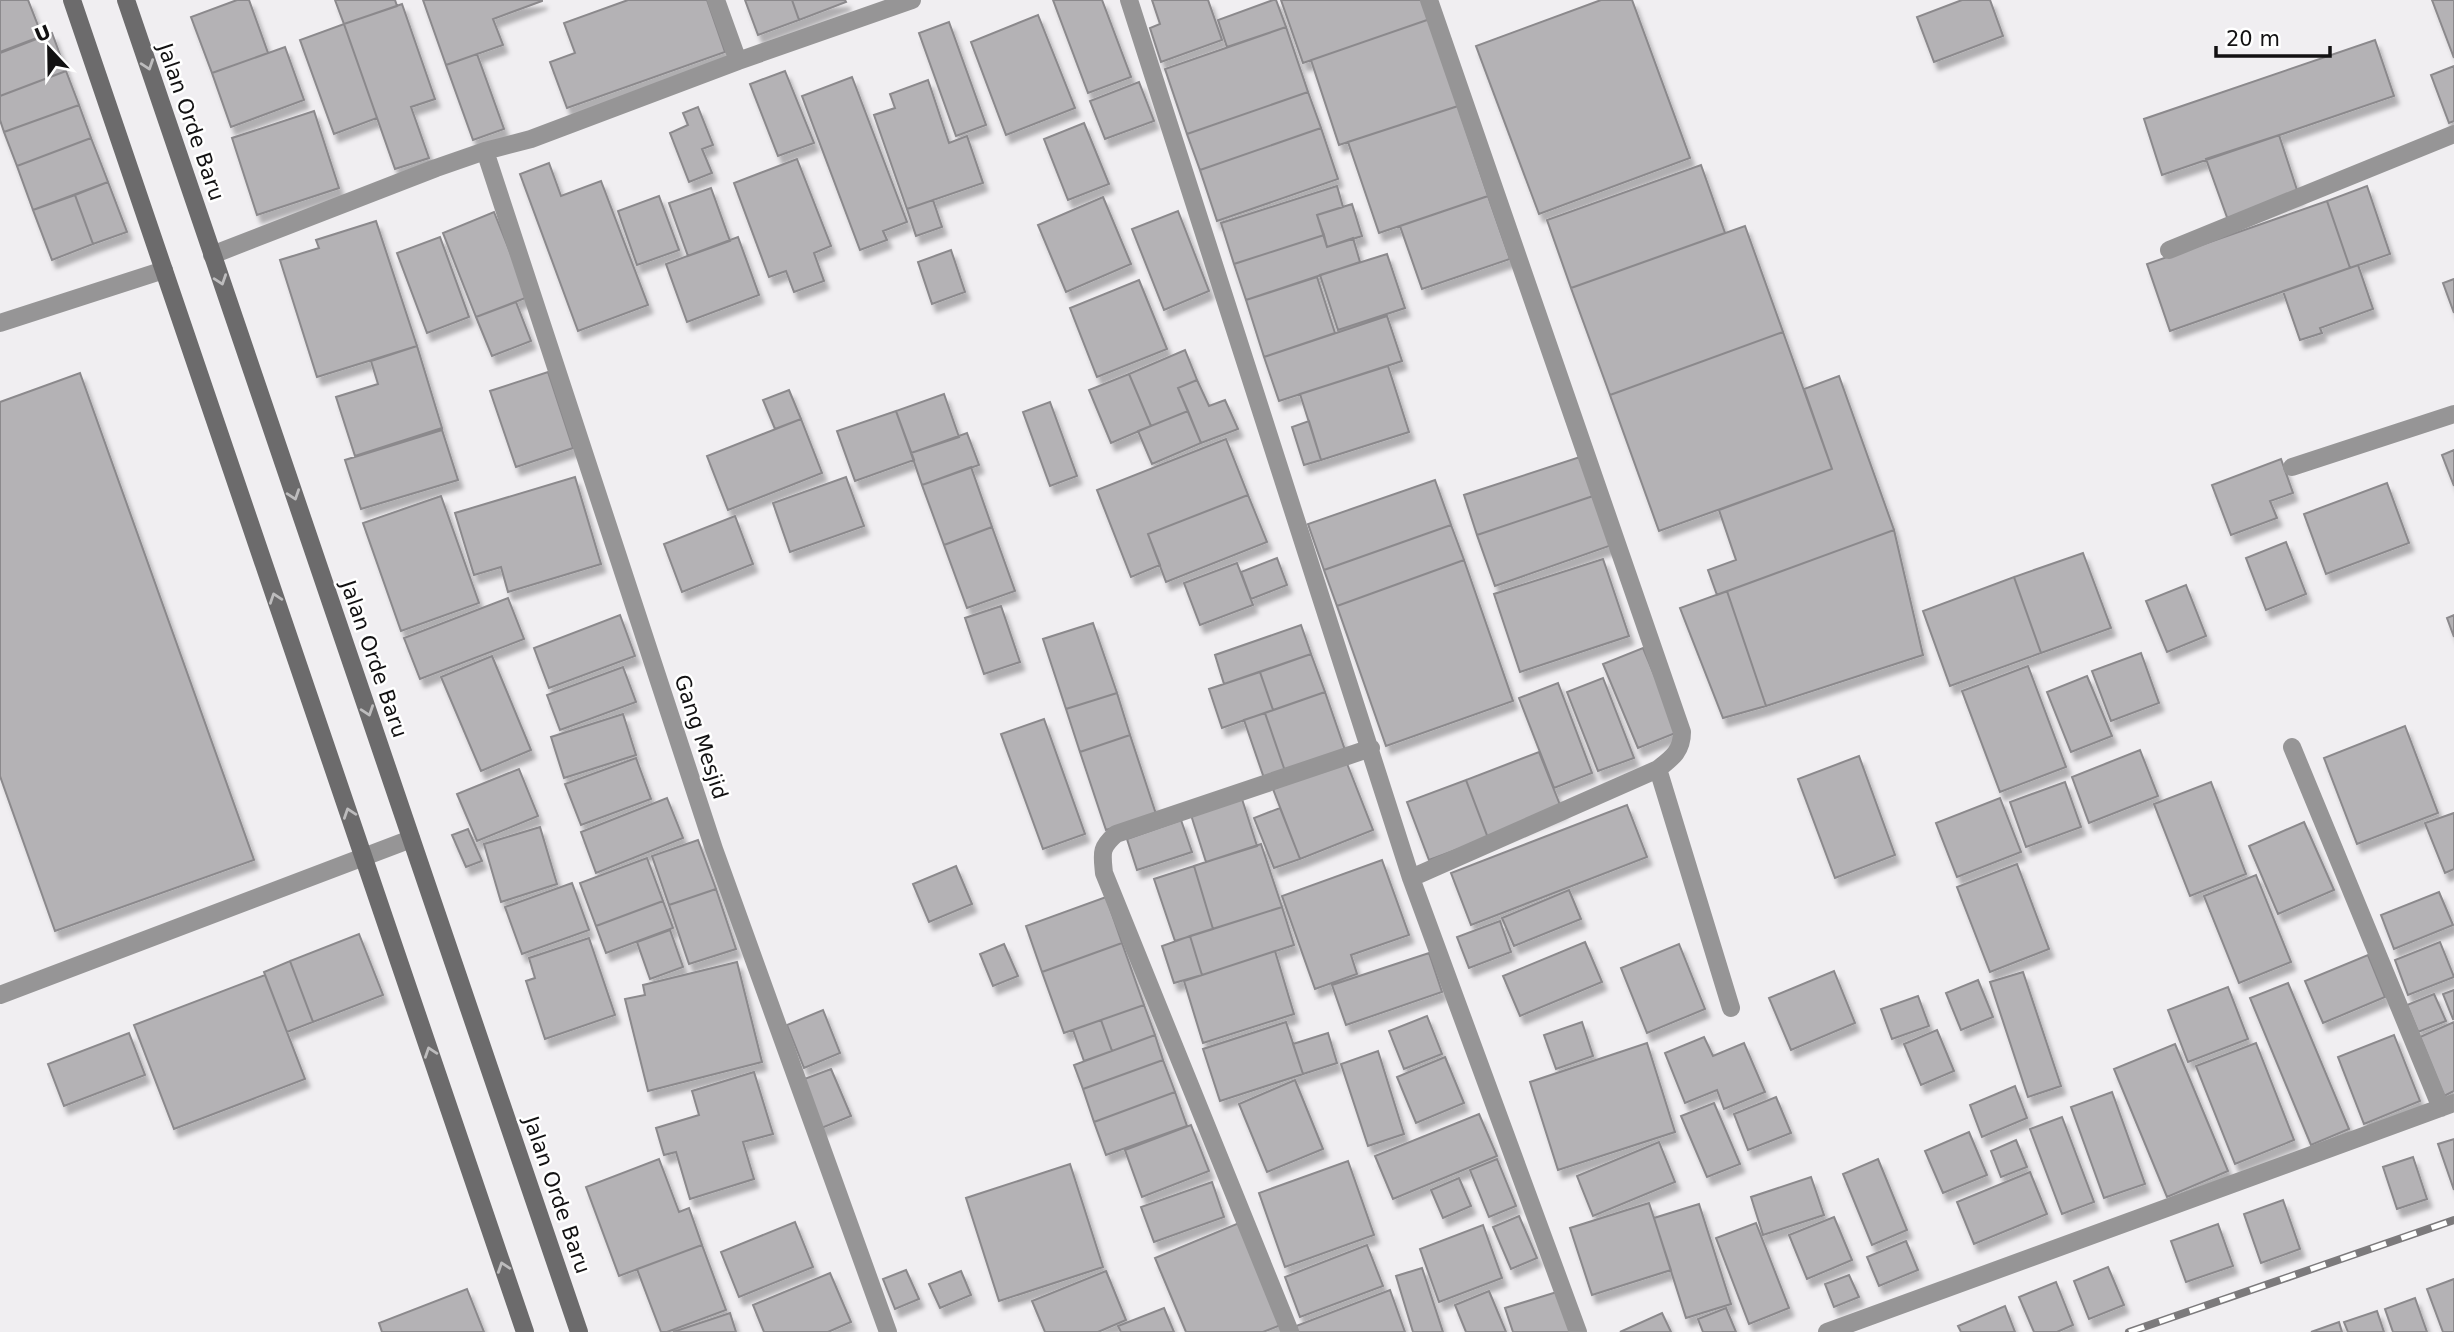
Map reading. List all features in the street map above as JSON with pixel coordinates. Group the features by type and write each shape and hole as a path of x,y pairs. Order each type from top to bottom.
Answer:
{"main road":[{"path":"72,0 525,1332"},
{"name":"Jalan Orde Baru","path":"126,0 579,1332"}],"street":[{"path":"716,0 738,61"},
{"path":"212,255 485,151 531,139 738,61 912,0"},
{"path":"1129,0 1411,878 1578,1332"},
{"path":"1411,878 1658,769 1682,746 1679,720 1429,0"},
{"path":"2169,250 2454,134"},
{"name":"Gang Mesjid","path":"485,151 714,849 888,1332"},
{"path":"0,323 164,270"},
{"path":"2292,467 2454,414"},
{"path":"1827,1332 2447,1105 2292,747"},
{"path":"1290,1332 1104,873 1102,853 1106,843 1116,834 1371,748"},
{"path":"1658,769 1731,1008"},
{"path":"0,995 411,839"}],"building":[{"path":"0,0 28,0 42,36 0,52"},
{"path":"237,0 249,0 268,53 212,73 191,17"},
{"path":"335,0 395,0 397,6 344,24"},
{"path":"423,0 542,1 493,19 503,45 446,65"},
{"path":"628,0 707,0 725,52 567,108 550,62 575,53 564,23"},
{"path":"745,0 792,0 799,20 758,35"},
{"path":"792,0 845,0 846,2 799,20"},
{"path":"1053,0 1102,0 1131,77 1088,93"},
{"path":"1152,0 1208,0 1222,40 1161,62 1150,28 1160,24"},
{"path":"1276,0 1286,27 1227,47 1218,20"},
{"path":"1281,0 1423,0 1430,19 1303,63"},
{"path":"1601,0 1632,0 1690,158 1539,214 1476,46"},
{"path":"1962,0 1990,0 2003,36 1934,62 1917,17"},
{"path":"2432,0 2454,0 2454,58"},
{"path":"402,4 435,99 411,107 429,158 395,169 344,24"},
{"path":"1038,15 1075,108 1006,135 971,42"},
{"path":"1430,19 1458,106 1339,145 1311,60"},
{"path":"949,22 986,125 956,136 919,33"},
{"path":"344,24 377,118 334,134 300,40"},
{"path":"1286,27 1308,92 1187,134 1165,69"},
{"path":"52,33 66,71 0,96 0,53"},
{"path":"2375,40 2394,96 2162,175 2144,119"},
{"path":"285,47 304,100 231,127 212,73"},
{"path":"477,54 504,129 473,140 446,65"},
{"path":"2454,66 2454,121 2449,123 2431,75"},
{"path":"66,71 79,105 4,132 0,120 0,96"},
{"path":"785,71 814,143 778,156 750,84"},
{"path":"852,77 907,222 883,231 887,240 860,250 802,96"},
{"path":"928,80 949,143 967,136 983,183 907,209 874,115 895,108 890,94"},
{"path":"1139,82 1154,121 1105,139 1090,101"},
{"path":"1308,92 1321,128 1200,170 1187,134"},
{"path":"79,105 91,138 17,166 4,132"},
{"path":"1458,106 1488,196 1379,233 1348,142"},
{"path":"698,107 713,145 702,149 712,173 689,182 670,133 688,125 683,113"},
{"path":"314,111 339,188 257,215 232,138"},
{"path":"1084,123 1109,184 1068,200 1044,139"},
{"path":"1321,128 1338,179 1217,221 1200,170"},
{"path":"2279,135 2299,196 2228,220 2206,159"},
{"path":"91,138 108,182 33,210 17,166"},
{"path":"797,159 831,246 814,253 824,281 794,292 786,271 769,277 734,183"},
{"path":"549,163 561,196 601,181 648,305 578,331 520,174"},
{"path":"1701,165 1725,233 1571,288 1547,220"},
{"path":"108,182 127,232 93,244 75,195"},
{"path":"1337,186 1343,207 1317,215 1324,235 1234,264 1221,223"},
{"path":"2367,186 2390,254 2350,268 2327,201"},
{"path":"711,188 730,241 688,256 669,203"},
{"path":"75,195 93,244 52,260 33,210"},
{"path":"659,196 679,250 637,265 618,211"},
{"path":"1488,196 1510,259 1422,289 1400,226"},
{"path":"1103,197 1131,264 1066,292 1038,225"},
{"path":"933,200 942,227 916,236 907,209"},
{"path":"2327,201 2350,268 2170,331 2147,264"},
{"path":"1352,204 1362,236 1327,247 1317,215"},
{"path":"1178,211 1209,291 1164,310 1132,229"},
{"path":"494,212 528,297 476,317 443,233"},
{"path":"376,221 417,346 317,377 280,260 319,248 316,240"},
{"path":"1745,226 1783,332 1610,395 1571,288"},
{"path":"1324,235 1327,247 1353,238 1360,262 1246,300 1234,264"},
{"path":"440,237 469,317 427,333 397,253"},
{"path":"738,237 759,295 687,322 666,264"},
{"path":"951,250 965,292 932,304 918,262"},
{"path":"1387,254 1405,308 1338,330 1320,275"},
{"path":"2358,265 2373,309 2320,328 2322,333 2300,340 2283,291"},
{"path":"1317,277 1335,333 1264,357 1246,300"},
{"path":"2454,279 2454,313 2443,283"},
{"path":"1139,280 1167,349 1097,377 1070,308"},
{"path":"516,302 531,341 492,356 476,317"},
{"path":"1387,316 1402,361 1279,401 1264,357"},
{"path":"1783,332 1832,469 1659,531 1610,395"},
{"path":"417,346 442,428 355,456 336,397 378,384 371,361"},
{"path":"1185,350 1197,380 1178,388 1188,411 1151,426 1129,374"},
{"path":"1388,366 1409,432 1321,460 1300,394"},
{"path":"548,372 573,448 516,467 490,391"},
{"path":"80,373 254,860 55,931 0,776 0,402"},
{"path":"1129,374 1151,426 1111,443 1089,390"},
{"path":"1839,376 1894,530 1717,595 1708,570 1736,560 1719,510 1832,469 1804,389"},
{"path":"1197,380 1209,406 1225,400 1238,429 1201,443 1178,388"},
{"path":"789,390 801,419 775,429 763,400"},
{"path":"944,394 959,437 911,453 896,411"},
{"path":"1050,402 1077,476 1050,486 1023,412"},
{"path":"896,411 914,460 855,481 837,431"},
{"path":"1188,411 1201,443 1152,464 1138,431"},
{"path":"801,419 822,473 728,510 707,456"},
{"path":"1309,421 1321,460 1304,465 1292,427"},
{"path":"442,430 458,480 361,509 345,460"},
{"path":"967,433 979,465 922,485 911,453"},
{"path":"1226,439 1248,495 1148,534 1160,565 1131,577 1097,490"},
{"path":"2454,450 2454,486 2442,455"},
{"path":"1583,456 1596,495 1477,535 1464,495"},
{"path":"2281,459 2293,493 2270,501 2277,518 2231,535 2212,485"},
{"path":"971,467 992,527 944,545 922,485"},
{"path":"575,477 601,564 508,592 501,567 474,575 455,513"},
{"path":"846,477 864,526 790,552 773,503"},
{"path":"1435,480 1451,525 1324,570 1308,524"},
{"path":"2387,483 2409,543 2326,574 2304,514"},
{"path":"1248,495 1267,542 1166,582 1148,534"},
{"path":"1596,495 1612,545 1495,586 1477,535"},
{"path":"441,496 479,603 401,631 363,523"},
{"path":"735,516 753,564 682,592 664,544"},
{"path":"1451,525 1464,560 1337,606 1324,570"},
{"path":"992,527 1015,591 967,608 944,545"},
{"path":"1894,530 1923,655 1766,706 1727,591"},
{"path":"2286,542 2306,594 2266,610 2246,558"},
{"path":"2083,553 2111,628 2041,653 2014,577"},
{"path":"1277,558 1287,585 1251,599 1241,572"},
{"path":"1603,559 1629,636 1520,672 1494,594"},
{"path":"1464,560 1513,701 1386,746 1337,606"},
{"path":"1237,563 1253,605 1200,625 1184,583"},
{"path":"2014,577 2041,653 1950,686 1923,611"},
{"path":"2186,585 2206,636 2167,652 2146,601"},
{"path":"1727,591 1766,706 1723,718 1680,608"},
{"path":"508,598 524,639 420,679 404,638"},
{"path":"1001,606 1020,662 984,674 965,618"},
{"path":"620,615 635,656 549,688 534,648"},
{"path":"2454,615 2454,637 2447,618"},
{"path":"1093,623 1117,693 1066,709 1043,639"},
{"path":"1301,625 1311,654 1224,684 1215,655"},
{"path":"1643,648 1678,732 1638,748 1603,664"},
{"path":"2141,653 2159,703 2111,721 2092,671"},
{"path":"1311,654 1325,692 1273,710 1260,672"},
{"path":"492,656 531,750 481,771 441,677"},
{"path":"2028,666 2066,767 2000,792 1962,691"},
{"path":"623,667 636,702 560,730 547,695"},
{"path":"1260,672 1273,710 1222,728 1209,689"},
{"path":"2087,676 2112,736 2071,752 2047,692"},
{"path":"1603,678 1634,758 1598,771 1567,692"},
{"path":"1558,683 1592,773 1554,788 1519,698"},
{"path":"1325,692 1346,753 1286,774 1265,713"},
{"path":"1117,693 1130,735 1080,752 1066,709"},
{"path":"1265,713 1286,774 1265,781 1244,720"},
{"path":"623,714 636,755 564,778 551,737"},
{"path":"1044,719 1085,834 1043,849 1001,734"},
{"path":"2405,726 2438,813 2357,844 2324,758"},
{"path":"1130,735 1156,814 1106,830 1080,752"},
{"path":"2140,750 2158,796 2089,823 2072,777"},
{"path":"1539,752 1562,810 1488,838 1466,780"},
{"path":"1859,756 1895,855 1835,878 1798,779"},
{"path":"636,758 651,799 581,825 565,784"},
{"path":"1346,761 1373,830 1300,859 1273,789"},
{"path":"519,769 538,816 477,841 457,794"},
{"path":"1466,780 1488,838 1429,860 1407,802"},
{"path":"2065,782 2081,827 2026,847 2010,802"},
{"path":"2211,782 2246,874 2190,896 2154,804"},
{"path":"667,798 683,838 596,873 581,832"},
{"path":"2000,798 2021,852 1957,877 1936,823"},
{"path":"1242,799 1257,846 1206,862 1191,815"},
{"path":"1627,805 1647,857 1471,925 1451,873"},
{"path":"1280,808 1300,859 1274,868 1254,818"},
{"path":"2454,813 2454,869 2445,873 2425,823"},
{"path":"1181,820 1192,852 1137,870 1127,839"},
{"path":"2304,822 2334,890 2278,914 2249,846"},
{"path":"540,827 557,884 501,902 484,844"},
{"path":"468,829 482,861 466,867 452,835"},
{"path":"698,840 716,889 669,905 652,856"},
{"path":"1261,844 1282,907 1213,929 1194,866"},
{"path":"647,858 663,901 596,926 580,883"},
{"path":"1382,860 1409,935 1351,955 1357,974 1315,989 1282,896"},
{"path":"2017,864 2049,949 1990,972 1957,887"},
{"path":"956,866 972,904 929,922 913,884"},
{"path":"1194,866 1213,929 1175,941 1154,879"},
{"path":"2256,875 2291,962 2239,983 2204,896"},
{"path":"572,883 589,930 522,954 505,907"},
{"path":"716,889 736,949 689,964 669,905"},
{"path":"1569,890 1581,919 1514,946 1502,918"},
{"path":"2439,892 2453,925 2394,949 2381,915"},
{"path":"1106,897 1122,943 1042,972 1026,926"},
{"path":"663,901 673,928 606,953 596,926"},
{"path":"1282,907 1294,945 1202,975 1190,936"},
{"path":"1500,921 1511,952 1469,968 1457,937"},
{"path":"670,930 683,967 650,979 637,942"},
{"path":"359,934 383,995 313,1022 290,961"},
{"path":"1190,936 1202,975 1174,983 1162,946"},
{"path":"589,938 615,1015 545,1039 526,981 535,978 529,958"},
{"path":"1585,942 1602,982 1520,1016 1503,976"},
{"path":"2440,942 2454,977 2408,995 2395,960"},
{"path":"1122,943 1144,1005 1064,1033 1042,972"},
{"path":"1004,944 1018,976 993,986 980,954"},
{"path":"1679,944 1705,1009 1647,1033 1621,968"},
{"path":"1275,951 1294,1014 1203,1043 1184,981"},
{"path":"1429,953 1442,992 1346,1025 1332,985"},
{"path":"2368,955 2385,997 2323,1023 2305,981"},
{"path":"290,961 313,1022 287,1032 264,972"},
{"path":"737,962 762,1062 648,1091 625,999 645,995 643,985"},
{"path":"1834,971 1855,1023 1791,1050 1769,998"},
{"path":"2023,972 2061,1086 2028,1097 1990,982"},
{"path":"265,975 305,1079 174,1129 134,1025"},
{"path":"1978,980 1993,1017 1961,1030 1946,993"},
{"path":"2288,983 2349,1129 2311,1145 2250,998"},
{"path":"2228,987 2248,1039 2188,1062 2168,1010"},
{"path":"2454,990 2454,1019 2453,1019 2443,994"},
{"path":"2434,994 2446,1021 2418,1032 2407,1005"},
{"path":"1918,996 1929,1026 1892,1039 1881,1009"},
{"path":"1144,1005 1155,1035 1112,1051 1101,1020"},
{"path":"823,1010 840,1053 804,1068 787,1025"},
{"path":"1427,1016 1442,1054 1404,1069 1389,1031"},
{"path":"1101,1020 1112,1051 1084,1061 1073,1030"},
{"path":"1286,1022 1303,1074 1220,1101 1203,1049"},
{"path":"1582,1022 1593,1056 1556,1069 1544,1035"},
{"path":"2454,1022 2454,1091 2444,1096 2420,1037"},
{"path":"1937,1030 1954,1071 1921,1085 1904,1044"},
{"path":"129,1033 145,1075 64,1106 48,1064"},
{"path":"1328,1033 1337,1063 1303,1074 1293,1044"},
{"path":"1155,1035 1163,1060 1083,1089 1074,1065"},
{"path":"2394,1035 2420,1101 2364,1124 2338,1057"},
{"path":"1704,1037 1713,1056 1744,1043 1765,1092 1724,1109 1717,1090 1685,1103 1665,1053"},
{"path":"1647,1043 1675,1132 1558,1170 1530,1082"},
{"path":"2256,1043 2294,1140 2235,1164 2196,1066"},
{"path":"2175,1044 2228,1171 2167,1197 2114,1069"},
{"path":"1378,1051 1404,1134 1368,1146 1341,1064"},
{"path":"1445,1057 1464,1103 1416,1123 1397,1077"},
{"path":"1163,1060 1175,1092 1094,1122 1083,1089"},
{"path":"831,1069 851,1116 819,1129 799,1081"},
{"path":"754,1072 773,1134 743,1142 754,1179 690,1199 676,1152 664,1155 656,1128 699,1115 692,1091"},
{"path":"1295,1080 1323,1149 1267,1172 1239,1104"},
{"path":"2015,1086 2027,1118 1982,1137 1970,1105"},
{"path":"1175,1092 1187,1126 1106,1155 1094,1122"},
{"path":"2112,1092 2145,1184 2104,1198 2071,1107"},
{"path":"1776,1097 1791,1133 1748,1150 1734,1114"},
{"path":"1714,1103 1740,1164 1707,1177 1681,1116"},
{"path":"1479,1114 1497,1156 1393,1199 1375,1156"},
{"path":"2062,1117 2094,1202 2062,1214 2030,1129"},
{"path":"1191,1125 1209,1171 1142,1197 1125,1150"},
{"path":"1969,1132 1987,1175 1943,1193 1925,1151"},
{"path":"2454,1139 2454,1190 2438,1144"},
{"path":"2016,1140 2027,1167 2001,1177 1991,1151"},
{"path":"1659,1142 1675,1182 1593,1216 1577,1176"},
{"path":"2413,1157 2427,1199 2397,1209 2383,1167"},
{"path":"659,1159 679,1212 689,1208 702,1245 619,1276 586,1187"},
{"path":"1497,1159 1516,1206 1489,1217 1470,1170"},
{"path":"1878,1159 1907,1230 1872,1245 1843,1174"},
{"path":"1348,1161 1374,1235 1285,1267 1259,1193"},
{"path":"1070,1164 1103,1267 999,1301 966,1198"},
{"path":"2030,1172 2047,1214 1974,1244 1957,1202"},
{"path":"1811,1177 1824,1215 1763,1235 1751,1197"},
{"path":"1459,1178 1471,1206 1443,1218 1431,1190"},
{"path":"1212,1182 1224,1217 1154,1242 1141,1207"},
{"path":"2283,1200 2300,1249 2261,1263 2244,1214"},
{"path":"1649,1203 1671,1270 1592,1295 1570,1228"},
{"path":"1699,1204 1731,1304 1686,1318 1654,1218"},
{"path":"1519,1216 1537,1258 1511,1269 1493,1227"},
{"path":"1834,1217 1852,1260 1807,1279 1789,1235"},
{"path":"795,1222 813,1267 739,1297 721,1252"},
{"path":"1239,1223 1281,1325 1263,1332 1186,1332 1155,1258"},
{"path":"1756,1223 1789,1308 1749,1324 1716,1238"},
{"path":"2218,1224 2233,1266 2186,1282 2171,1241"},
{"path":"1483,1225 1502,1278 1439,1302 1420,1249"},
{"path":"1906,1241 1918,1270 1879,1286 1867,1257"},
{"path":"702,1245 726,1310 661,1332 637,1269"},
{"path":"1367,1245 1383,1286 1300,1317 1285,1277"},
{"path":"2108,1267 2124,1305 2089,1319 2074,1281"},
{"path":"1422,1268 1443,1332 1413,1332 1396,1276"},
{"path":"906,1270 919,1299 895,1309 883,1279"},
{"path":"961,1271 971,1295 940,1308 929,1284"},
{"path":"1106,1271 1126,1320 1098,1332 1045,1332 1032,1301"},
{"path":"830,1273 851,1322 828,1332 764,1332 753,1305"},
{"path":"1849,1275 1859,1297 1834,1307 1825,1284"},
{"path":"2454,1279 2454,1332 2443,1332 2427,1289"},
{"path":"2056,1282 2073,1325 2057,1332 2034,1332 2019,1297"},
{"path":"467,1289 484,1332 382,1332 379,1323"},
{"path":"1390,1290 1405,1332 1298,1332 1296,1326"},
{"path":"1489,1291 1506,1332 1466,1332 1455,1305"},
{"path":"1560,1291 1573,1332 1513,1332 1505,1308"},
{"path":"2415,1298 2427,1332 2393,1332 2385,1309"},
{"path":"2005,1306 2015,1332 1961,1332 1958,1326"},
{"path":"1164,1308 1174,1332 1121,1332 1118,1326"},
{"path":"1726,1308 1736,1332 1703,1332 1698,1319"},
{"path":"2377,1311 2384,1332 2348,1332 2344,1322"},
{"path":"730,1313 736,1332 673,1332"},
{"path":"1662,1313 1671,1332 1620,1332"},
{"path":"2339,1322 2342,1332 2311,1332"}],"railway":[{"path":"2129,1332 2454,1220"}]}
